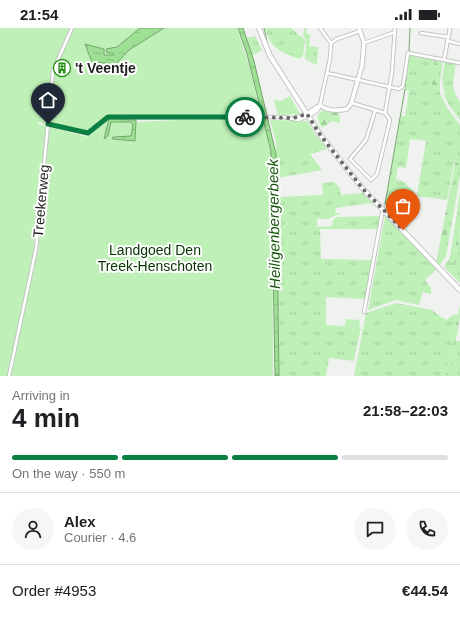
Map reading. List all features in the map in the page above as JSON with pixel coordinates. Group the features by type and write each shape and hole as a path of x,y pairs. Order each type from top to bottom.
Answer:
{"main road":[{"path":"259,28 270,56 321,136 345,167 384,211 460,290"}],"street":[{"name":"Treekerweg","path":"8,376 36,249 53,71 72,28"},
{"path":"48,124 86,133 92,132 108,117 268,117 294,118 300,120 318,110 327,73 331,43 320,28"},
{"path":"385,113 396,28"},
{"path":"444,60 450,28"},
{"path":"320,105 327,109 347,109 352,103 362,66 364,43 359,30 331,43"},
{"path":"364,43 395,32"},
{"path":"421,32 448,36"},
{"path":"448,41 460,44"},
{"path":"327,73 399,89 403,87 408,54 460,64"},
{"path":"352,103 385,113 390,120 377,174 372,180 369,180 350,159 366,140 375,111"},
{"path":"364,312 382,214 384,211"}],"green space":[{"path":"0,28 70,28 51,70 46,124 38,122 38,124 46,126 33,258 7,376 0,376"},
{"path":"74,28 237,28 249,65 261,115 109,116 102,119 89,131 51,122 55,71"},
{"path":"265,28 291,28 305,40 303,56 299,59 277,48 273,45 267,35"},
{"path":"304,28 307,28 306,34 310,34 309,46 318,47 317,65 305,59 305,51 308,51 307,57 314,61 315,49 306,49 306,39 303,36"},
{"path":"293,34 303,40 302,54 297,56 287,52"},
{"path":"255,36 262,50 252,56 246,38"},
{"path":"306,49 315,49 314,61 307,57"},
{"path":"412,54 443,60 440,94 448,109 460,125 460,176 446,256 439,266 436,262 438,253 442,254 458,163 454,163 447,200 417,196 426,141 410,139 406,168 398,167 396,179 404,182 414,192 407,227 385,205 401,116 405,116 409,91 405,90 409,55","holes":["435,60 439,61 435,94"]},
{"path":"435,60 439,61 436,94 431,93"},
{"path":"445,61 456,63 453,83 455,94 460,102 460,120 449,105 444,94 446,93 444,91 442,79"},
{"path":"290,96 300,114 278,115 274,100 281,101"},
{"path":"324,110 339,113 340,123 332,121 322,128 317,117 320,112"},
{"path":"220,118 263,118 271,151 272,204 226,203 260,121 215,120"},
{"name":"Landgoed Den Treek-Henschoten","path":"201,119 249,122 264,121 272,164 273,376 10,376 39,244 49,127 88,137 107,120 136,122"},
{"path":"270,120 307,121 325,149 277,162 276,142"},
{"path":"313,131 327,149 310,154 322,170 277,178 275,149 299,140"},
{"path":"455,163 459,163 443,254 438,253"},
{"path":"334,182 340,188 341,195 363,193 373,203 336,208 335,213 341,213 328,219 317,219 317,227 332,226 333,220 337,217 382,216 379,229 320,229 321,259 374,260 366,299 326,297 326,325 361,327 354,361 329,358 326,376 279,376 277,197 323,195 322,183"},
{"path":"460,192 460,228 454,269 460,238 460,283 444,267 450,257"},
{"path":"385,216 437,269 425,280 431,288 431,294 423,292 419,305 396,300 368,310"},
{"path":"459,227 460,238 454,270 452,268"},
{"path":"396,303 432,310 447,320 452,315 458,314 446,376 354,376 366,313"},
{"path":"460,305 460,318 449,376 446,376"},
{"path":"346,319 360,320 359,327 345,326"},
{"path":"455,341 460,341 460,376 449,376"}],"water":[{"path":"140,28 164,28 129,50 116,64 92,62 85,44 104,49 104,55 114,55 113,53 107,53 106,49 117,47"},
{"name":"Heiligenbergerbeek","path":"238,28 243,28 254,61 276,154 279,376 275,376 271,151 247,54"},
{"path":"109,119 136,120 135,141 112,139 113,137 131,136 133,125 131,122 111,122 108,136 104,139"}],"waterway":[{"path":"264,28 267,41"},
{"path":"409,51 410,28"},
{"path":"405,87 407,66"},
{"path":"405,89 385,204 407,227"}],"way so far":[{"path":"245,117 297,118 307,114 321,136 363,189 403,230"}],"place":[{"name":"'t Veentje","path":"62,68"}],"route":[{"path":"48,124 82,133 90,133 108,117 245,117"}]}
